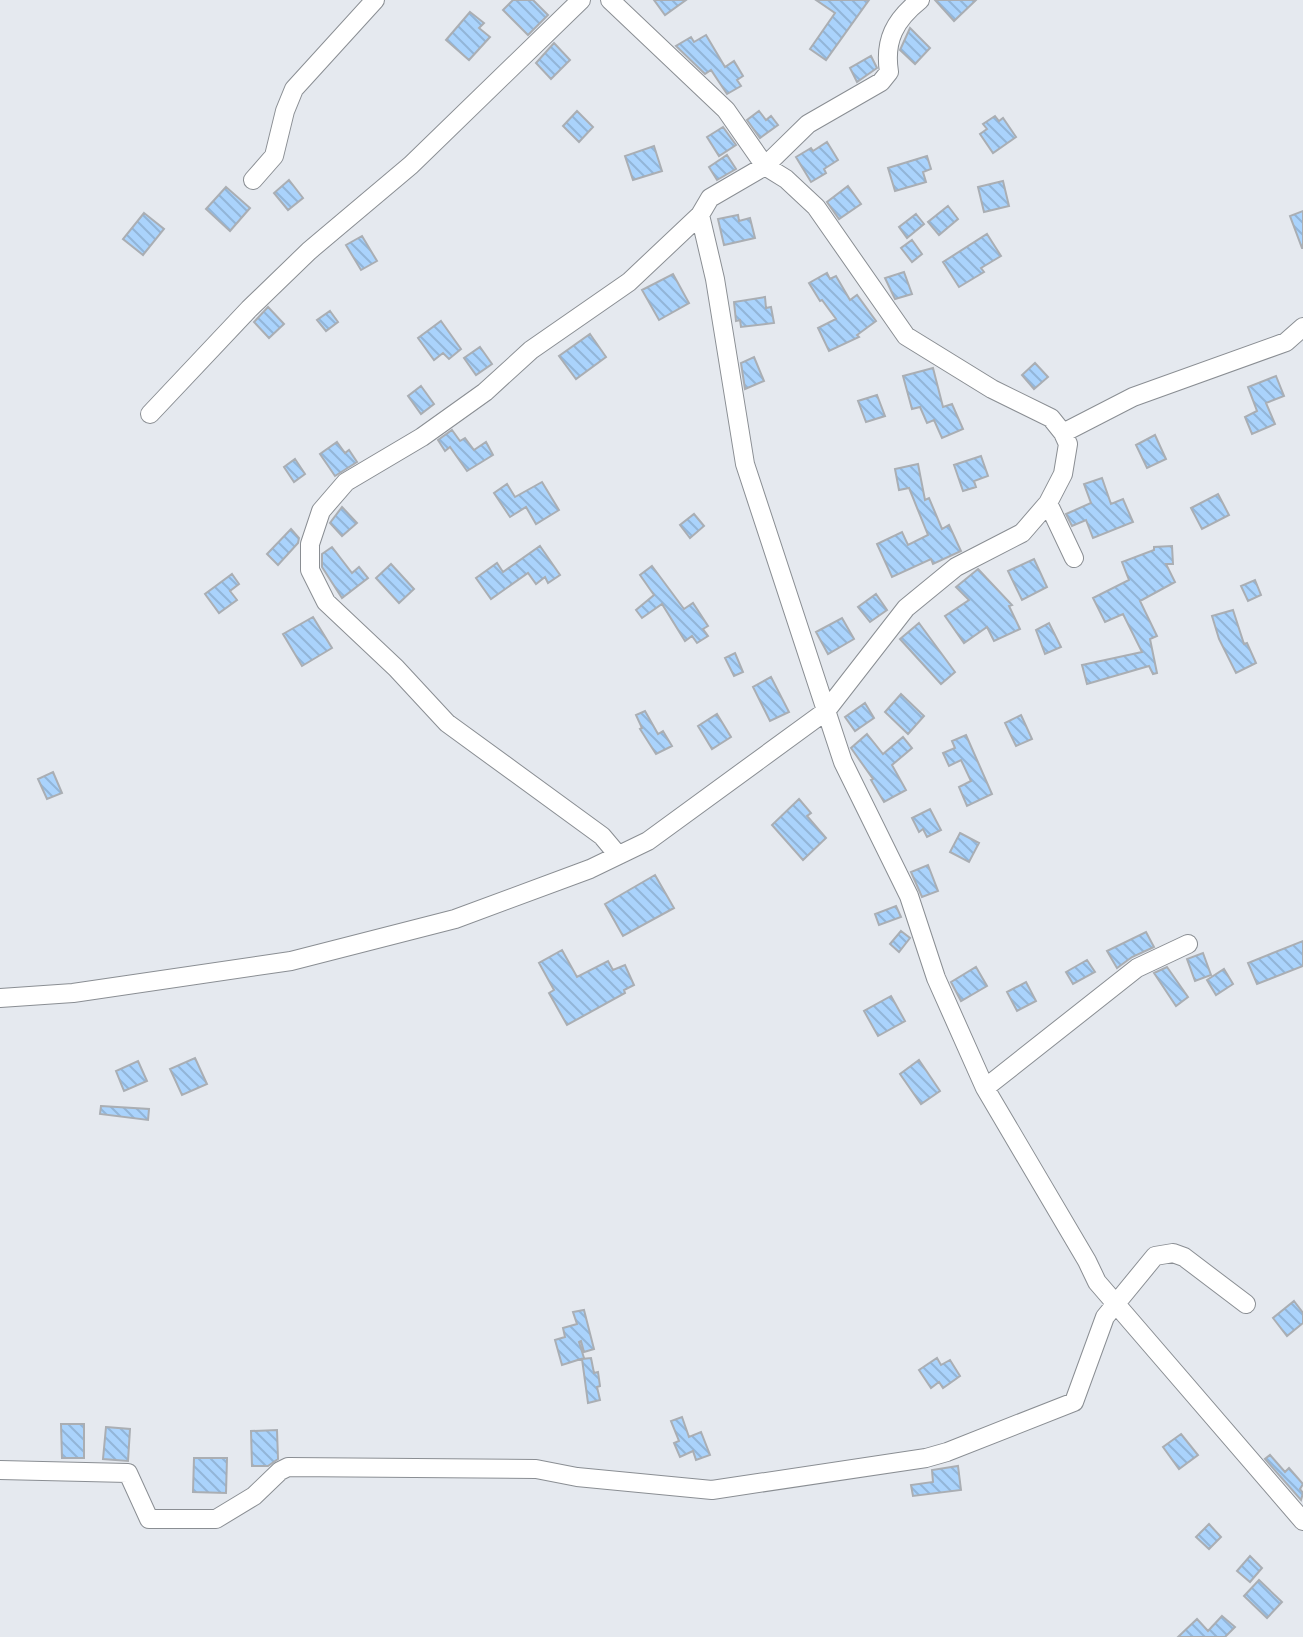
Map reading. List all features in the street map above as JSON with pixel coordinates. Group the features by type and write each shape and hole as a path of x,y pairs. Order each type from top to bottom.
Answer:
{"street":[{"path":"253,180 274,156 294,89 375,0"},
{"path":"150,414 249,309 309,251 411,165 581,0"},
{"path":"0,998 73,993 291,961 455,919 547,886 648,841 826,711 906,608 956,567 1022,533 1048,503 1063,474 1068,444 1051,418 992,389 906,336 816,207 786,179 765,166 726,110 610,0"},
{"path":"618,855 602,836 447,723 396,668 326,602 310,570 310,544 321,511 346,482 422,437 485,392 531,350 629,282 700,215 710,198 765,166 808,124 881,82 889,72 889,36 920,0"},
{"path":"700,215 715,279 745,464 843,762 909,896 936,978 985,1088 1097,1282 1303,1521"},
{"path":"1063,433 1133,397 1286,342 1303,327"},
{"path":"1048,503 1074,558"},
{"path":"985,1088 1137,968 1188,944"},
{"path":"0,1470 128,1473 149,1519 216,1519 254,1496 288,1467 536,1469 577,1477 712,1490 734,1488 774,1479 926,1458 1074,1402 1105,1317 1155,1256 1173,1253 1184,1257 1246,1304"}],"building":[{"path":"513,0 533,0 548,15 528,35 503,10"},
{"path":"654,0 686,0 665,15"},
{"path":"816,0 869,0 826,60 810,49 835,13"},
{"path":"935,0 976,0 954,21"},
{"path":"470,12 484,23 479,28 490,37 469,60 446,40"},
{"path":"910,28 930,48 915,64 900,50"},
{"path":"706,35 725,67 734,61 743,76 737,80 741,86 727,94 711,70 705,74 676,46 691,37 694,42"},
{"path":"554,43 570,60 551,79 536,63"},
{"path":"871,56 877,68 857,82 850,68"},
{"path":"577,111 593,127 579,142 563,126"},
{"path":"759,111 766,120 771,116 778,125 760,138 747,120"},
{"path":"995,116 999,121 1003,118 1016,137 993,153 980,134 987,129 983,124"},
{"path":"723,127 736,145 719,156 707,137"},
{"path":"827,142 838,160 824,169 826,173 811,182 796,157"},
{"path":"654,146 662,171 633,180 625,156"},
{"path":"727,155 736,169 717,180 709,167"},
{"path":"927,156 931,169 923,172 926,182 895,191 888,168"},
{"path":"289,180 303,198 288,210 274,193"},
{"path":"1003,181 1009,206 984,212 978,187"},
{"path":"848,186 861,204 839,219 827,202"},
{"path":"226,187 250,208 230,231 206,209"},
{"path":"948,206 958,219 939,235 928,222"},
{"path":"1303,211 1303,248 1302,248 1290,216"},
{"path":"144,213 164,229 143,255 123,239"},
{"path":"916,214 924,224 907,238 899,227"},
{"path":"738,215 739,221 750,218 755,238 724,245 718,219"},
{"path":"987,234 1001,256 981,268 984,272 959,287 943,262"},
{"path":"362,236 377,261 361,270 346,245"},
{"path":"912,240 922,254 912,262 901,248"},
{"path":"904,272 912,294 895,299 885,278"},
{"path":"827,273 830,279 836,276 850,300 857,295 876,321 857,335 859,337 829,351 818,328 836,319 809,283"},
{"path":"673,274 689,303 659,320 642,290"},
{"path":"765,297 766,308 771,307 774,323 741,327 740,320 736,321 734,302"},
{"path":"268,307 284,324 269,338 254,322"},
{"path":"330,311 338,322 326,331 317,320"},
{"path":"441,321 461,349 449,359 443,353 434,360 418,338"},
{"path":"590,334 606,357 576,379 559,356"},
{"path":"480,347 492,364 476,375 464,358"},
{"path":"754,357 764,381 745,389 741,363"},
{"path":"1035,363 1048,377 1034,389 1022,375"},
{"path":"933,368 943,407 952,404 963,429 942,438 934,420 927,423 920,407 912,409 903,376"},
{"path":"1276,376 1284,396 1266,403 1275,424 1252,434 1245,417 1257,411 1248,387"},
{"path":"421,386 434,404 421,414 408,396"},
{"path":"877,395 885,416 866,422 858,401"},
{"path":"452,430 460,441 465,438 474,450 486,442 493,455 467,471 450,447 445,451 438,440"},
{"path":"1155,435 1166,459 1147,468 1136,445"},
{"path":"337,442 345,453 349,450 357,462 335,476 320,454"},
{"path":"981,456 988,476 974,481 976,487 963,491 954,465"},
{"path":"295,459 305,474 294,482 284,467"},
{"path":"918,464 925,500 929,498 942,529 949,525 961,551 933,564 931,559 892,577 877,544 902,532 908,545 928,535 909,488 899,490 895,469"},
{"path":"1102,478 1111,504 1123,499 1133,522 1093,538 1086,520 1072,526 1066,514 1091,503 1084,484"},
{"path":"542,482 559,510 536,524 526,507 510,517 494,493 507,484 515,497"},
{"path":"1218,494 1229,515 1202,529 1191,508"},
{"path":"342,507 357,523 342,536 330,523"},
{"path":"694,514 704,526 690,538 680,525"},
{"path":"291,529 299,538 298,543 278,565 267,554"},
{"path":"540,546 560,575 548,583 545,577 536,584 528,573 491,599 476,578 497,563 503,572"},
{"path":"1172,546 1173,564 1166,564 1175,582 1140,601 1157,636 1150,639 1157,673 1153,674 1149,666 1087,684 1082,665 1142,652 1123,614 1105,622 1093,598 1129,580 1122,562 1154,550 1154,547"},
{"path":"332,547 352,573 359,567 368,578 342,598 322,567 322,554"},
{"path":"1034,559 1047,587 1022,600 1008,571"},
{"path":"391,564 414,589 399,603 376,578"},
{"path":"652,566 684,609 693,603 708,626 703,629 708,636 697,643 692,636 685,641 662,604 642,618 636,610 654,595 640,575"},
{"path":"978,569 1012,605 1009,606 1020,629 994,641 987,627 964,643 945,616 969,600 956,587"},
{"path":"232,574 239,584 230,591 237,600 219,613 205,594"},
{"path":"1255,580 1261,595 1248,601 1241,586"},
{"path":"876,594 887,610 870,622 858,607"},
{"path":"1233,610 1244,644 1247,643 1256,663 1236,673 1219,639 1212,616"},
{"path":"313,617 332,648 302,666 283,634"},
{"path":"842,618 854,639 828,654 816,632"},
{"path":"919,623 955,672 941,684 900,639"},
{"path":"1049,623 1061,647 1045,654 1036,630"},
{"path":"735,653 743,672 734,676 725,658"},
{"path":"771,677 789,712 770,721 753,687"},
{"path":"901,694 924,716 908,734 885,712"},
{"path":"865,703 874,718 855,731 845,717"},
{"path":"645,711 658,734 663,731 672,746 656,754 640,729 636,715"},
{"path":"717,714 731,737 712,749 698,726"},
{"path":"1021,715 1032,739 1016,746 1005,723"},
{"path":"867,734 883,754 903,737 912,748 892,765 906,790 884,802 873,779 851,748"},
{"path":"966,735 992,794 967,806 959,787 971,781 961,760 949,766 943,753 955,748 952,741"},
{"path":"53,772 62,793 47,799 38,779"},
{"path":"799,799 811,813 807,816 826,838 803,860 772,825"},
{"path":"930,809 941,830 927,837 923,829 919,832 912,818"},
{"path":"960,833 979,843 969,862 950,852"},
{"path":"928,865 938,891 922,897 911,872"},
{"path":"655,875 674,908 623,936 605,904"},
{"path":"896,906 901,917 879,925 875,914"},
{"path":"901,931 910,938 899,952 890,944"},
{"path":"1146,932 1154,947 1117,968 1107,951"},
{"path":"1303,941 1303,966 1257,984 1248,963"},
{"path":"562,950 577,977 608,961 613,970 625,965 634,985 567,1025 549,993 554,990 539,963"},
{"path":"1203,953 1211,975 1195,981 1187,959"},
{"path":"1087,960 1095,972 1073,984 1066,972"},
{"path":"976,967 987,986 961,1001 951,982"},
{"path":"1167,967 1188,997 1176,1006 1154,973"},
{"path":"1224,969 1233,984 1216,995 1207,980"},
{"path":"1026,982 1036,1001 1017,1011 1007,992"},
{"path":"891,996 905,1021 878,1036 864,1011"},
{"path":"195,1058 207,1084 182,1095 170,1069"},
{"path":"919,1060 940,1091 921,1104 900,1074"},
{"path":"138,1061 147,1081 124,1091 116,1071"},
{"path":"101,1106 149,1109 148,1120 100,1114"},
{"path":"1294,1301 1303,1313 1303,1323 1287,1336 1273,1318"},
{"path":"584,1310 594,1349 584,1352 579,1342 584,1358 562,1365 555,1340 565,1337 563,1328 577,1324 573,1312"},
{"path":"591,1358 594,1373 598,1372 600,1400 588,1403 582,1359"},
{"path":"937,1358 941,1365 950,1360 960,1376 943,1388 939,1382 931,1388 919,1370"},
{"path":"682,1417 689,1437 701,1432 710,1455 696,1460 693,1451 680,1457 674,1443 679,1441 671,1421"},
{"path":"61,1424 84,1424 84,1458 62,1458"},
{"path":"106,1427 130,1429 128,1461 103,1459"},
{"path":"277,1430 278,1459 268,1466 252,1466 251,1431"},
{"path":"1181,1434 1198,1455 1179,1469 1163,1447"},
{"path":"1270,1455 1285,1472 1289,1468 1303,1484 1301,1500 1265,1459"},
{"path":"194,1458 227,1458 226,1493 193,1492"},
{"path":"958,1466 961,1490 913,1496 911,1485 933,1482 932,1470"},
{"path":"1209,1524 1221,1537 1209,1549 1196,1537"},
{"path":"1250,1556 1262,1568 1250,1582 1237,1571"},
{"path":"1259,1580 1282,1602 1267,1618 1244,1596"},
{"path":"1222,1616 1235,1627 1225,1637 1178,1637 1197,1619 1208,1631"}]}
